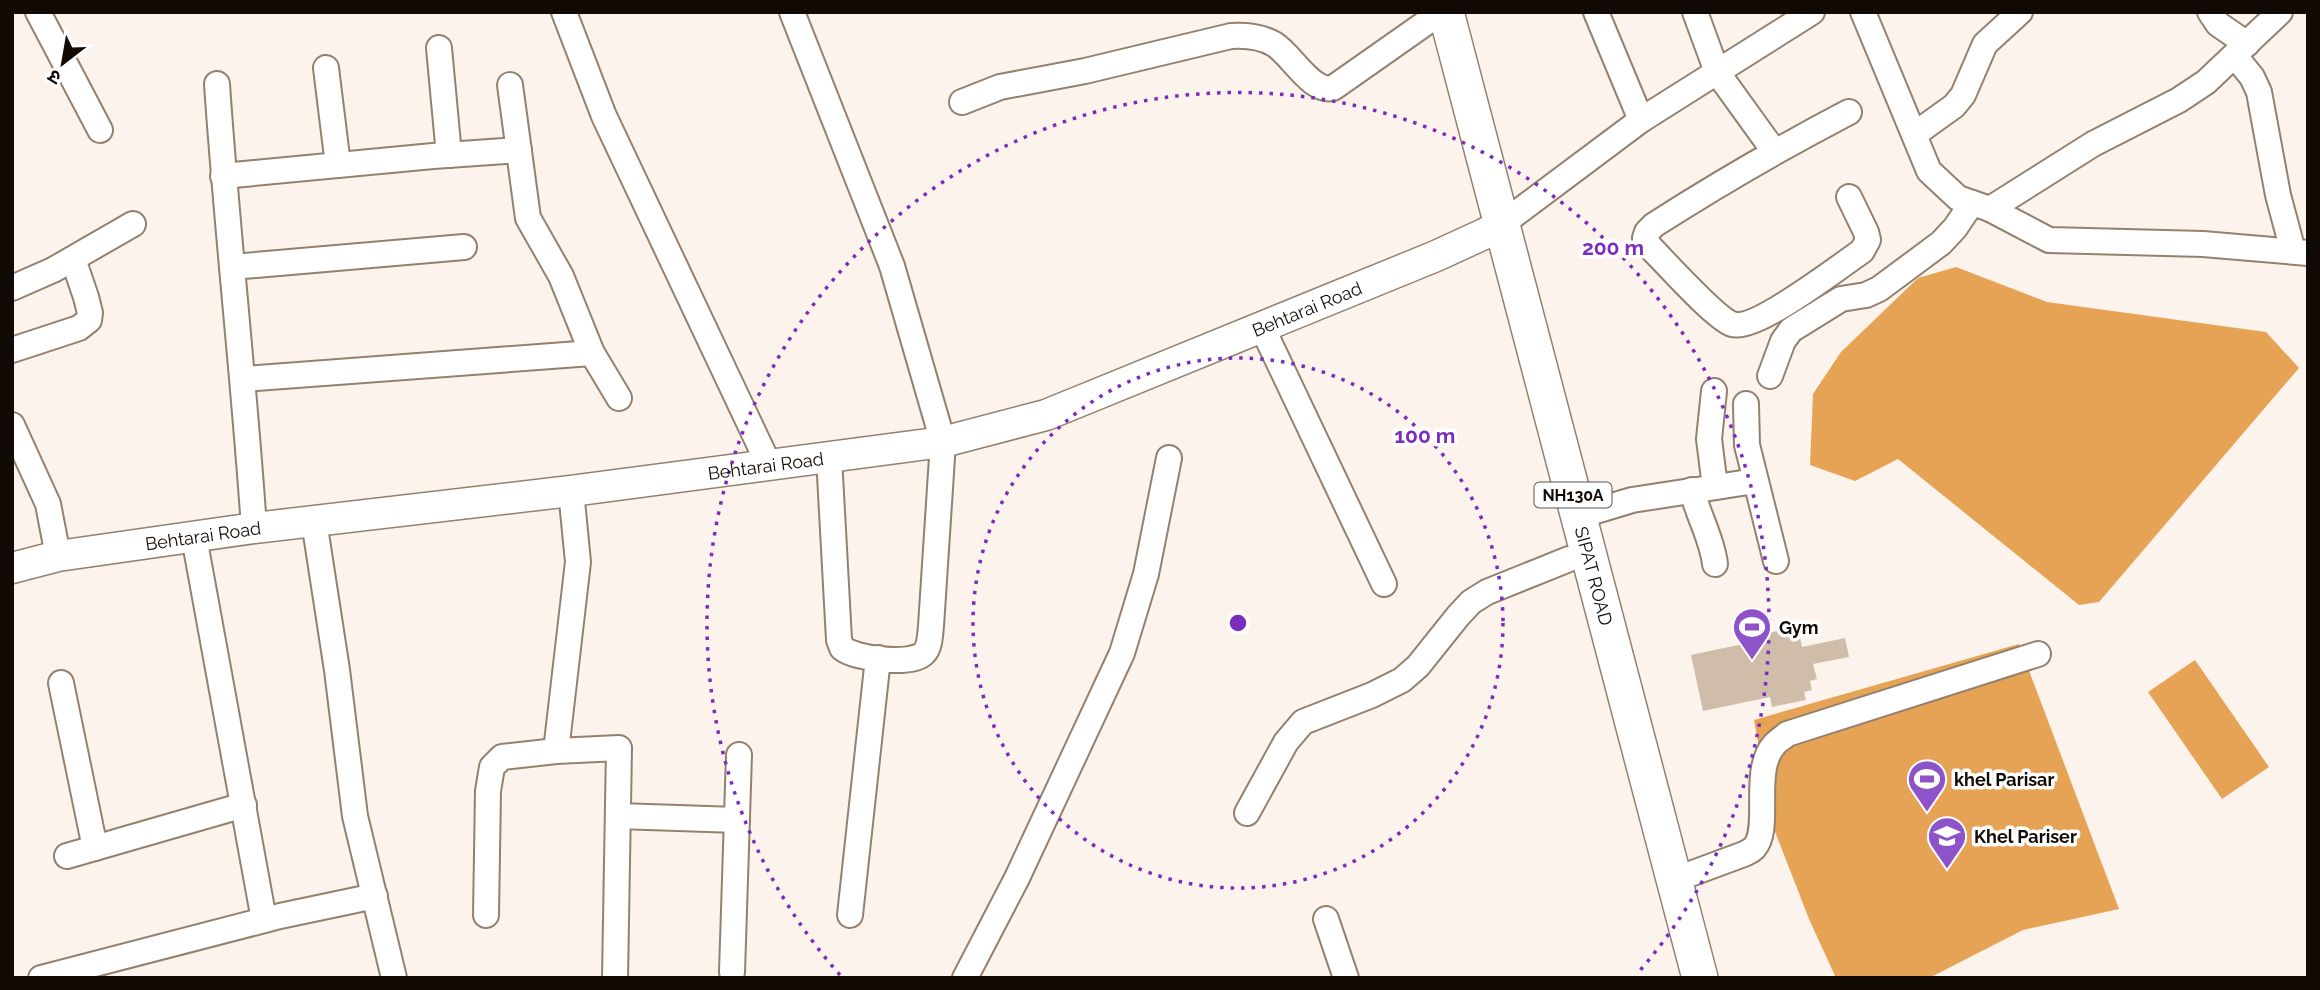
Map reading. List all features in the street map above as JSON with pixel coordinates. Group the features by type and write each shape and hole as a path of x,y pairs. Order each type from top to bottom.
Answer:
{"highway":[{"name":"SIPAT ROAD","path":"1433,15 1493,229 1579,516 1700,978"},
{"name":"SIPAT ROAD","path":"1493,229 1569,559 1677,978"}],"main road":[{"name":"Behtarai Road","path":"12,568 58,556 254,528 571,491 943,442 1046,415 1493,229"}],"street":[{"path":"38,12 100,130"},
{"path":"564,12 604,116 769,465"},
{"path":"792,12 892,266 943,442 931,626 927,649 915,659 902,661 850,654 842,648 839,640 829,457"},
{"path":"1596,12 1642,120"},
{"path":"1695,12 1717,72 1774,151"},
{"path":"1493,229 1642,120 1812,12"},
{"path":"1863,12 1929,171 1958,198 1981,206 2049,240 2203,244 2299,241 2278,195 2259,92 2241,50 2210,12"},
{"path":"1915,134 1954,106 1963,95 1985,44 2020,12"},
{"path":"1770,376 1783,341 1791,330 1841,299 1866,295 1879,289 1941,243 1981,206 2179,100 2206,82 2280,12"},
{"path":"961,102 1000,87 1245,35 1262,38 1274,44 1315,84 1328,89 1433,15"},
{"path":"439,48 449,155"},
{"path":"326,68 338,165"},
{"path":"217,84 254,528"},
{"path":"510,85 528,218 561,276 592,353 619,398"},
{"path":"1849,112 1774,151 1654,225 1645,238 1650,247 1723,319 1741,326 1757,320 1799,295 1862,251 1868,240 1849,197"},
{"path":"223,176 519,150"},
{"path":"12,288 133,224"},
{"path":"232,267 464,247"},
{"path":"12,350 79,328 89,320 86,296 72,258"},
{"path":"1261,326 1384,584"},
{"path":"243,379 592,353"},
{"path":"1714,391 1703,489 1696,507 1713,548 1715,564"},
{"path":"1746,404 1747,445 1776,561"},
{"path":"12,425 48,504 58,556"},
{"path":"965,978 1017,878 1122,653 1146,574 1169,458"},
{"path":"1579,516 1632,500 1755,481"},
{"path":"556,751 578,562 571,491"},
{"path":"314,521 337,670 355,816 394,978"},
{"path":"194,537 264,920"},
{"path":"1247,813 1286,742 1303,722 1402,680 1418,666 1471,602 1487,592 1569,559"},
{"path":"1674,880 1755,848 1760,836 1760,786 1767,761 1773,746 1787,734 2038,654"},
{"path":"850,915 878,658"},
{"path":"61,683 95,848"},
{"path":"486,915 488,791 492,767 502,757 619,748 615,978"},
{"path":"732,972 739,755"},
{"path":"67,856 244,806"},
{"path":"618,816 737,820"},
{"path":"41,978 264,920 375,896"},
{"path":"1326,919 1346,978"}],"shaded area":[{"path":"1956,267 2047,302 2266,332 2299,368 2099,602 2079,605 1898,459 1855,481 1810,465 1813,394 1841,352 1918,278"},
{"name":"khel Parisar","path":"2019,644 2119,909 2023,930 1929,978 1836,978 1809,919 1774,829 1754,720"},
{"path":"2195,660 2269,767 2222,799 2148,692"}],"building":[{"path":"1790,628 1792,638 1800,637 1802,647 1845,638 1849,657 1813,664 1817,679 1810,681 1812,690 1804,692 1806,700 1772,707 1770,697 1703,711 1691,655 1757,641 1756,636"}],"place":[{"name":"Gym","path":"1752,661"},
{"name":"khel Parisar","path":"1927,813"},
{"name":"Khel Pariser","path":"1947,870"}]}
